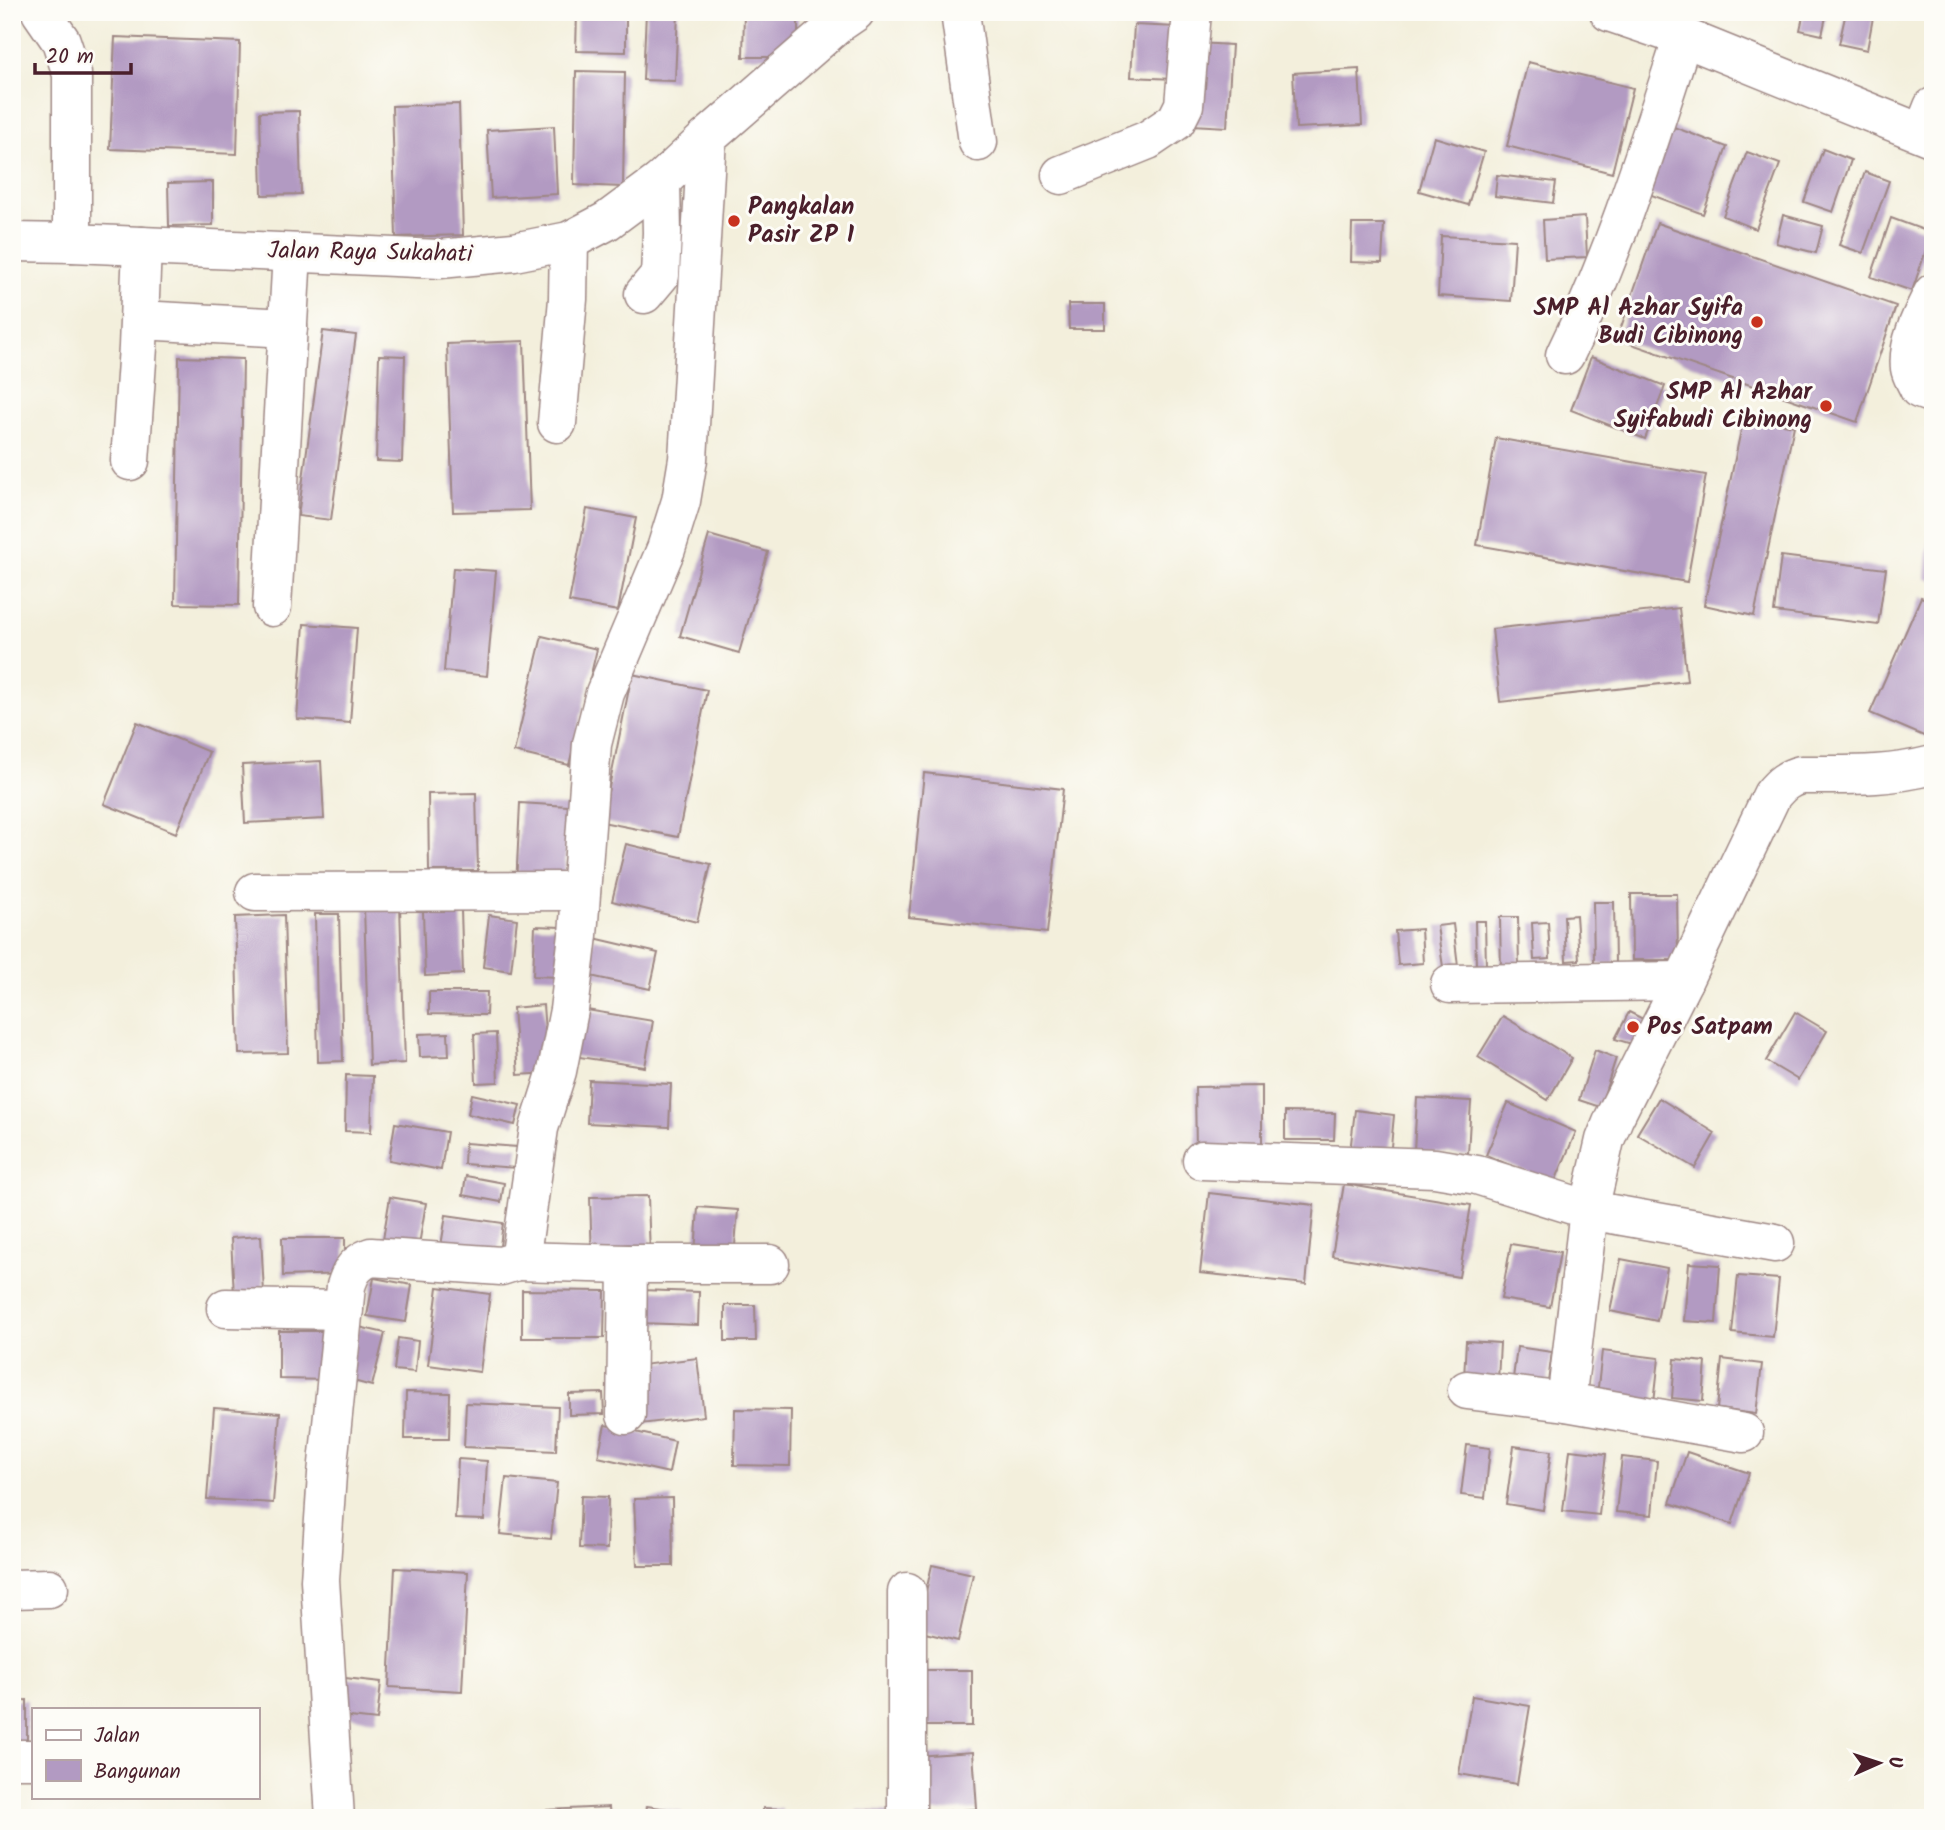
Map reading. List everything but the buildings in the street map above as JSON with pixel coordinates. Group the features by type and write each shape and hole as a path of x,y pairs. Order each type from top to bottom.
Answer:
{"street":[{"path":"41,12 61,41 72,74 72,243"},
{"name":"Jalan Raya Sukahati","path":"12,242 440,259 514,252 569,241 607,221 661,181 707,138 855,12"},
{"path":"960,12 978,142"},
{"path":"1061,175 1148,140 1176,121 1185,105 1192,12"},
{"path":"1609,12 1929,126"},
{"path":"1565,355 1609,257 1683,37"},
{"path":"517,1261 521,1254 539,1128 557,1071 569,1010 578,935 593,744 605,693 666,549 681,501 688,459 707,138"},
{"path":"644,294 660,275 661,181"},
{"path":"557,423 568,299 569,241"},
{"path":"131,461 142,246"},
{"path":"272,607 292,253"},
{"path":"1933,293 1922,315 1910,353 1910,371 1919,389 1933,394"},
{"path":"140,320 288,328"},
{"path":"1566,1402 1589,1210 1609,1129 1772,795 1781,784 1801,775 1875,775 1933,765"},
{"path":"255,892 581,891"},
{"path":"1450,984 1683,981"},
{"path":"1585,982 1660,1024"},
{"path":"1202,1160 1435,1168 1477,1175 1589,1210 1775,1243"},
{"path":"335,1818 320,1580 327,1474 346,1286 359,1261 372,1256 501,1266 517,1261 770,1265"},
{"path":"626,1415 628,1264"},
{"path":"226,1308 344,1310"},
{"path":"1467,1390 1566,1402 1744,1433"},
{"path":"907,1592 907,1818"},
{"path":"12,1759 32,1759"}],"place":[{"name":"Pangkalan Pasir ZP 1","path":"734,221"},
{"name":"SMP Al Azhar Syifa Budi Cibinong","path":"1757,322"},
{"name":"SMP Al Azhar Syifabudi Cibinong","path":"1826,406"},
{"name":"Pos Satpam","path":"1633,1027"}]}
